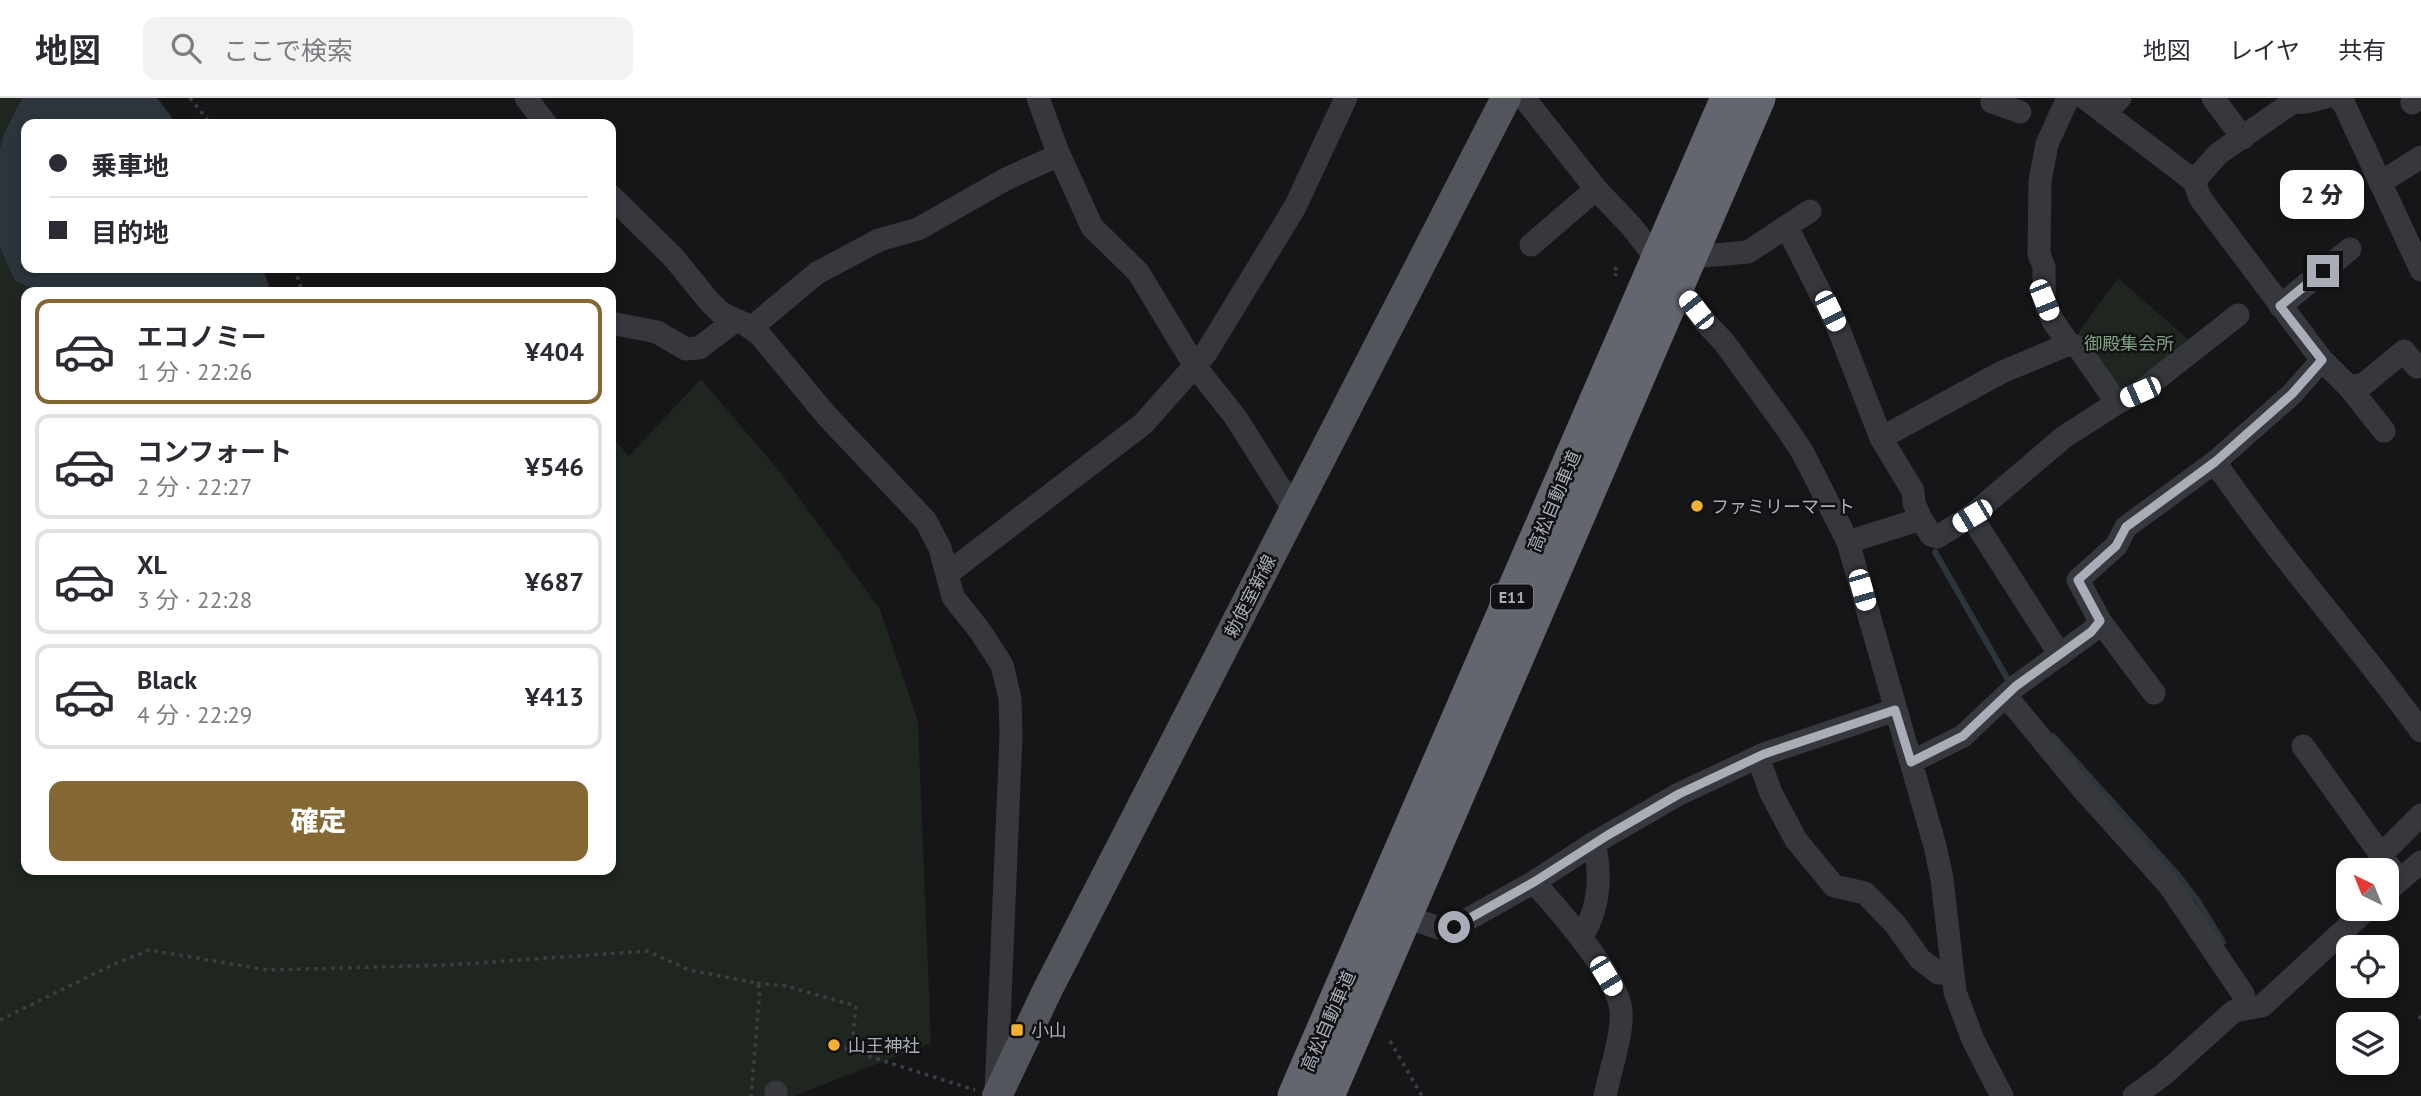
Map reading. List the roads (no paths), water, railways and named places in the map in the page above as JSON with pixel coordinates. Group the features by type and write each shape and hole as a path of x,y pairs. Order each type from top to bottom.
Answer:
{"highway":[{"name":"高松自動車道","path":"1295,1096 1728,98"},
{"name":"高松自動車道","path":"1327,1096 1758,98"}],"main road":[{"name":"勅使室新線","path":"997,1096 1048,989 1506,98"}],"street":[{"path":"526,98 542,119"},
{"path":"1038,98 1059,155 1092,227 1138,272 1195,366 1236,418 1294,510"},
{"path":"947,574 1143,424 1206,353 1295,207 1346,98"},
{"path":"1524,98 1724,342 1786,426 1803,453 1848,541 1942,879 1955,992 1961,1012 2002,1096"},
{"path":"1994,98 1992,102 2020,112"},
{"path":"2068,98 2047,144 2040,181 2039,254 2044,267 2044,300 2053,321 2117,402"},
{"path":"2084,98 2112,106 2194,181 2200,198 2280,306 2322,360 2349,387 2384,431"},
{"path":"2213,98 2243,138"},
{"path":"2194,181 2218,154 2291,100 2299,103 2323,98"},
{"path":"2337,98 2344,104 2380,183 2411,221 2421,270"},
{"path":"616,323 657,332 686,349 699,348 744,324 817,274 879,240 918,229 1006,179 1059,155"},
{"path":"2380,183 2421,157"},
{"path":"1531,245 1596,189"},
{"path":"616,201 674,258 721,313 760,335 826,415 926,521 940,548 953,597 1002,664 1010,698 1011,735 997,1096"},
{"path":"1703,256 1748,252 1811,211"},
{"path":"1787,227 1839,330 1881,438 1913,491 1914,503 1921,519 1931,535 1937,537 1972,516 2064,437 2117,402 2140,392 2238,315"},
{"path":"2280,306 2350,249"},
{"path":"1881,438 2002,372 2074,346"},
{"path":"2349,387 2364,384 2404,351 2417,366 2421,364"},
{"path":"2154,693 2100,621 2078,580 2116,546 2126,527 2215,462 2292,394 2322,360"},
{"path":"2215,462 2247,510 2421,730"},
{"path":"1972,516 2060,655"},
{"path":"1848,541 1921,519"},
{"path":"1911,762 1963,736 2011,691 2091,632 2100,621"},
{"path":"2011,691 2081,787 2169,886 2243,994 2246,1009"},
{"path":"1415,920 1439,928 1454,927 1679,794 1758,757 1895,710"},
{"path":"2302,746 2382,858"},
{"path":"1758,757 1771,793 1796,840 1834,886 1865,893 1895,924 1920,960 1938,973 1953,973"},
{"path":"2381,855 2421,815"},
{"path":"1581,938 1588,926 1598,887 1599,866 1594,843"},
{"path":"2399,880 2421,862"},
{"path":"1534,882 1581,938 1614,989 1622,1009 1605,1096"},
{"path":"2134,1096 2163,1075 2234,1011 2262,1006 2354,921"}],"waterway":[{"path":"1935,552 2011,685"},
{"path":"2053,736 2178,875 2198,901 2223,942"}],"place":[{"name":"ファミリーマート","path":"1697,506"},
{"name":"小山","path":"1017,1030"},
{"name":"山王神社","path":"834,1045"}],"park label":[{"name":"御殿集会所","path":"2129,343"}]}
